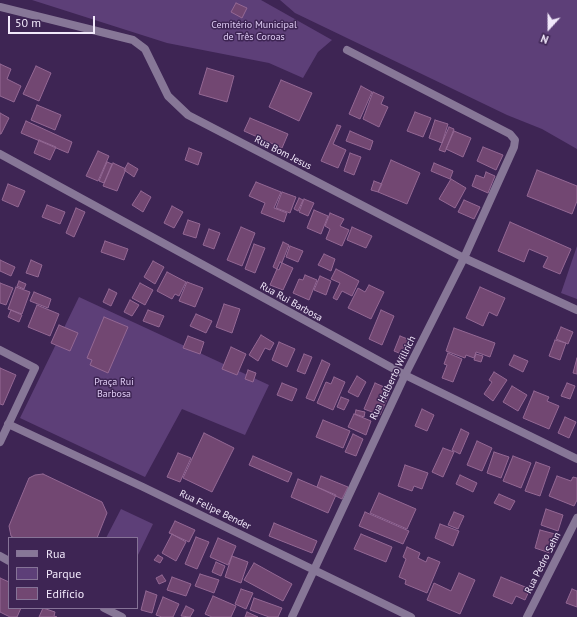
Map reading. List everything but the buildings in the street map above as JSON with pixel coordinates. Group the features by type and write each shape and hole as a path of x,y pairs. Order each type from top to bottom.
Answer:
{"street":[{"name":"Rua Bom Jesus","path":"0,7 133,40 145,49 168,96 188,115 464,258 577,310"},
{"name":"Rua Helberto Willrich","path":"292,617 313,569 405,375 464,258 514,147 515,140 510,134 347,50"},
{"name":"Rua Rui Barbosa","path":"0,154 405,375 577,459"},
{"path":"0,350 35,368 0,442"},
{"name":"Rua Felipe Bender","path":"8,424 143,487 411,617"},
{"name":"Rua Pedro Sehn","path":"528,617 577,518"},
{"path":"106,609 122,617"}],"green space":[{"name":"Cemitério Municipal de Três Coroas","path":"32,0 261,0 332,40 318,52 303,78 269,63 167,43"},
{"path":"280,0 577,0 577,149 542,129 507,115 295,13"},
{"path":"577,246 577,299 561,293"},
{"name":"Praça Rui Barbosa","path":"79,297 269,385 245,435 182,409 145,477 20,418"},
{"path":"121,509 153,524 138,555 138,537 107,537"}]}
